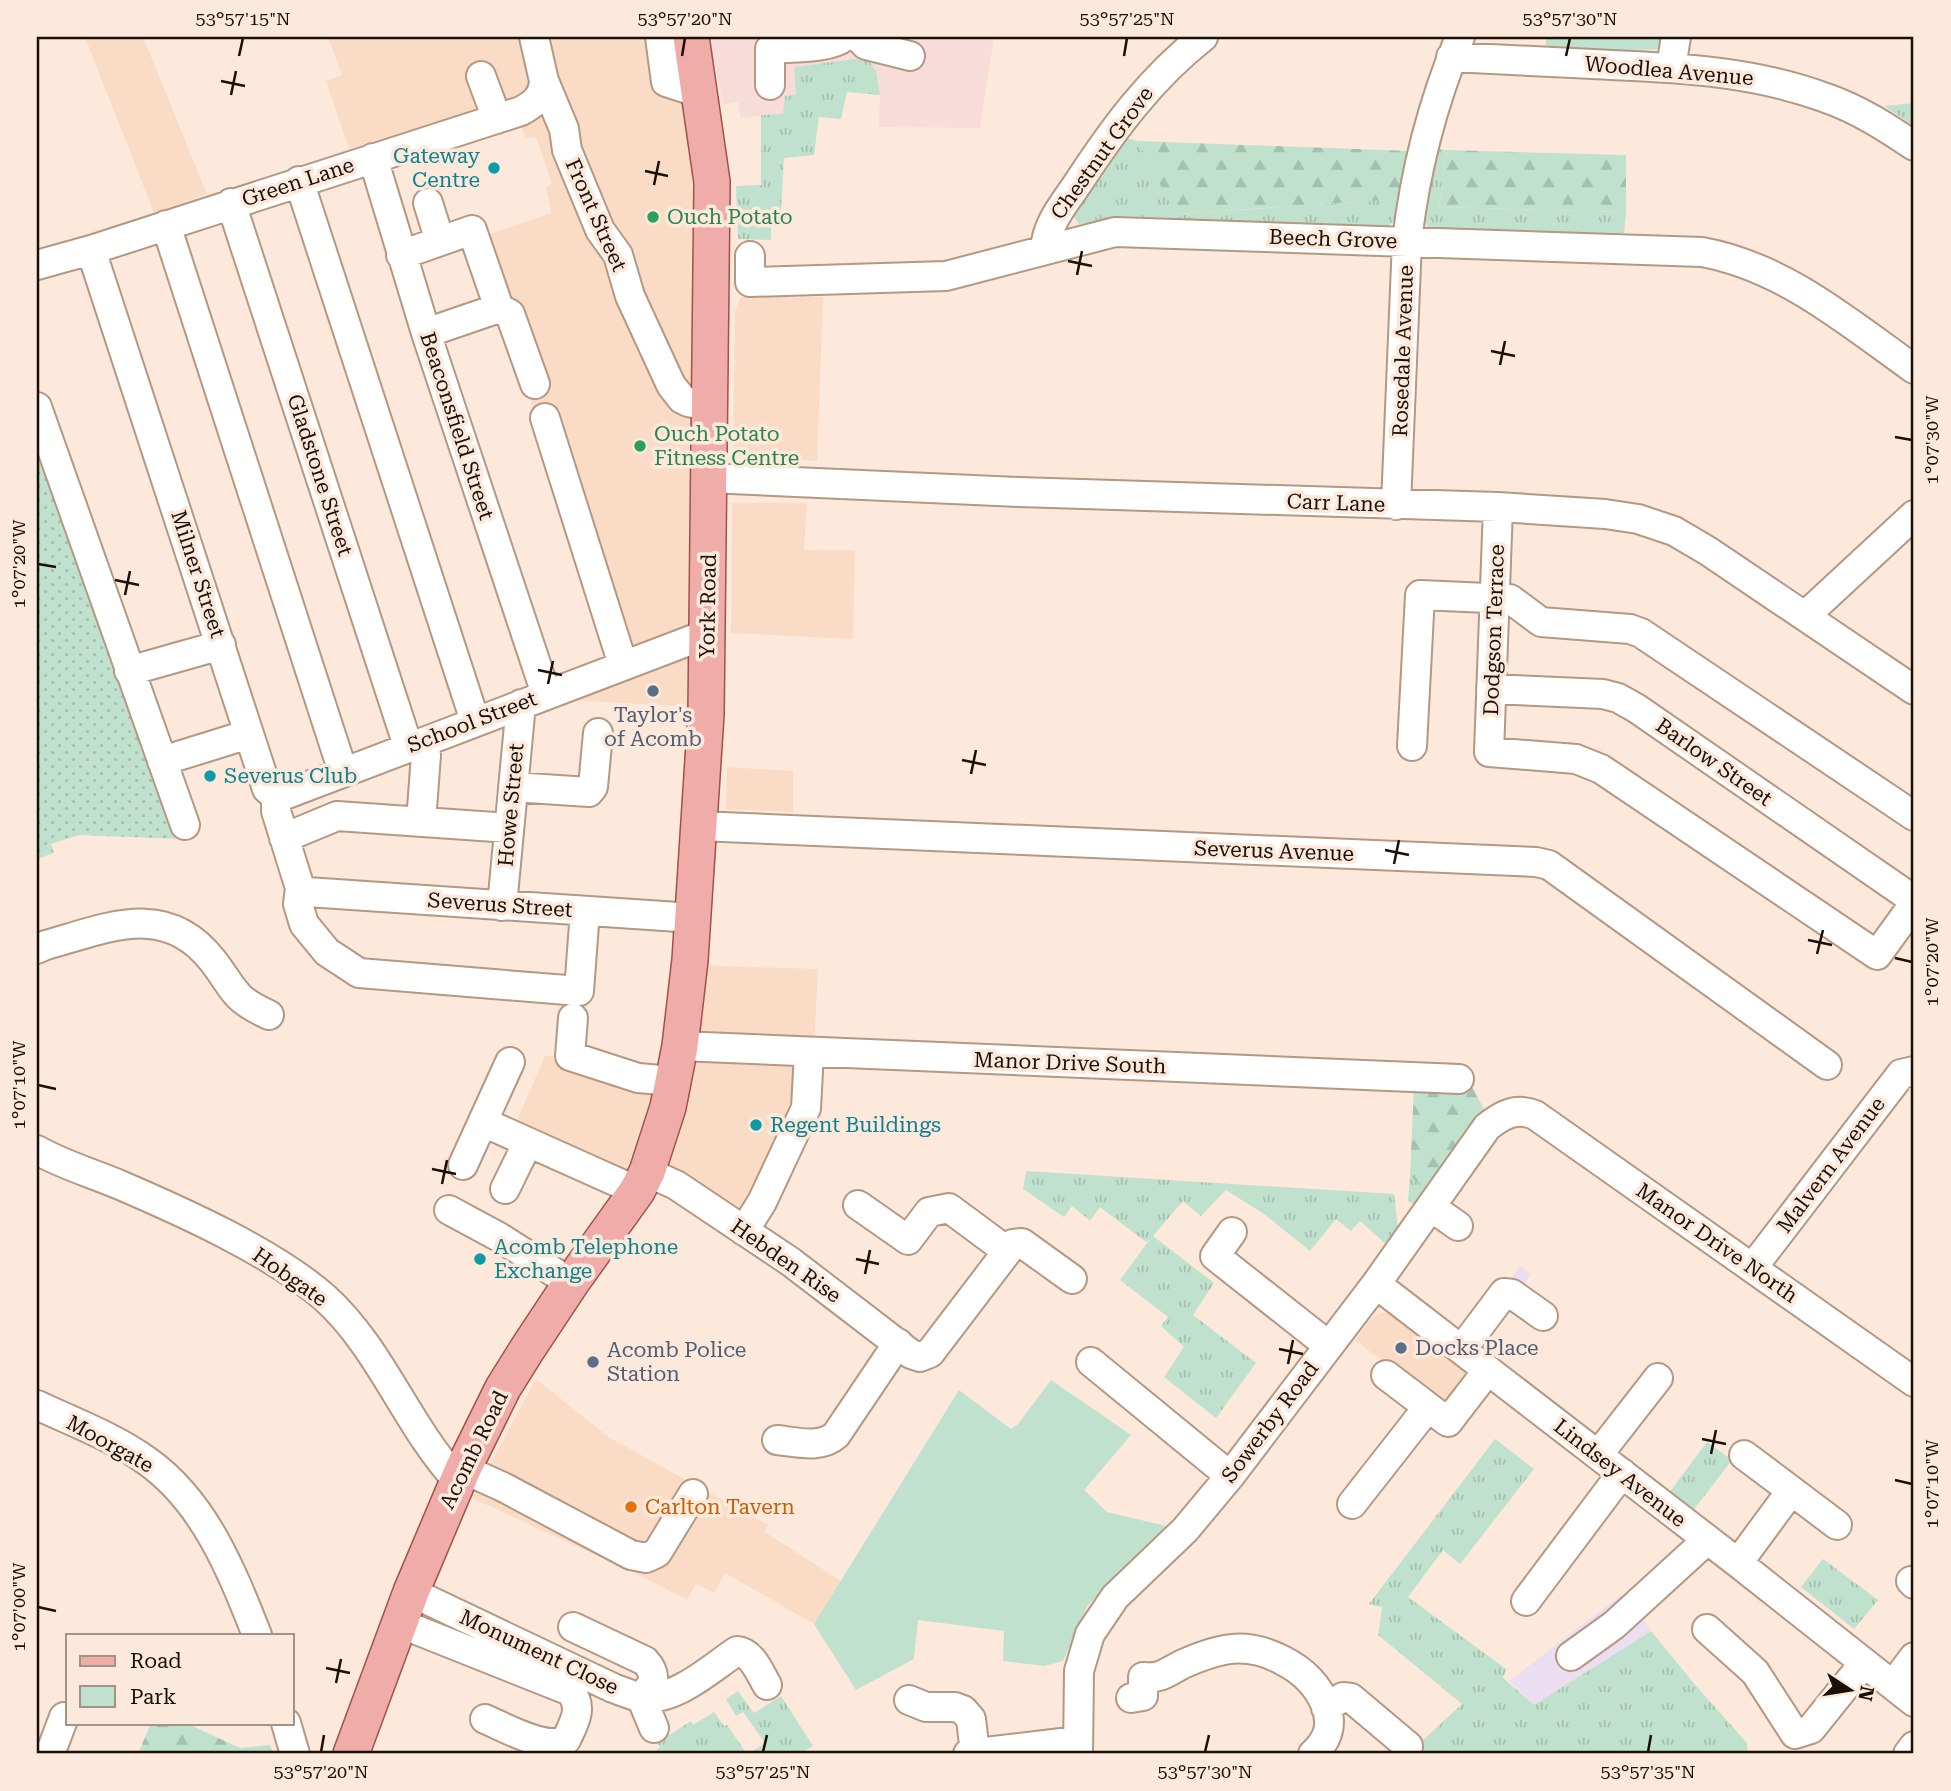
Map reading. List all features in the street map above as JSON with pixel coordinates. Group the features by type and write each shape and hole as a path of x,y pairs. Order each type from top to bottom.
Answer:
{"main road":[{"name":"York Road","path":"642,1181 668,1107 680,1046 693,919 706,714 712,183 682,87 691,37"},
{"name":"Acomb Road","path":"351,1754 405,1608 460,1475 503,1388 642,1181"}],"street":[{"name":"Front Street","path":"534,37 544,81 564,129 567,150 600,229 618,255 630,296 671,385 682,399 709,406"},
{"path":"660,37 682,87"},
{"path":"770,85 770,49 825,44 844,37"},
{"path":"858,37 866,45 910,57"},
{"name":"Chestnut Grove","path":"1045,249 1050,225 1112,132 1158,76 1203,37"},
{"path":"1671,67 1676,37"},
{"name":"Woodlea Avenue","path":"1456,47 1742,75 1826,98 1868,117 1914,146"},
{"name":"Rosedale Avenue","path":"1396,505 1407,241 1411,208 1427,133 1456,47"},
{"path":"481,76 497,119"},
{"name":"Green Lane","path":"37,265 373,158 421,130 497,119 521,111 535,102 541,94 544,81"},
{"name":"Beaconsfield Street","path":"373,158 533,699"},
{"path":"299,181 475,721"},
{"name":"Gladstone Street","path":"231,203 417,751"},
{"path":"428,203 440,241"},
{"path":"166,225 343,772"},
{"path":"401,255 472,230 499,308 510,314 535,384"},
{"name":"Beech Grove","path":"750,256 750,282 902,279 946,275 1115,232 1678,251 1728,257 1776,275 1914,369"},
{"name":"Milner Street","path":"91,250 267,789 276,796 276,811 303,890 298,904 304,924 327,952 359,973 579,991 584,911"},
{"path":"426,333 499,308"},
{"path":"37,407 185,825"},
{"path":"545,418 623,665"},
{"name":"Carr Lane","path":"708,478 1498,507 1605,514 1638,519 1662,527 1708,551 1914,690"},
{"name":"Dodgson Terrace","path":"1498,507 1489,752 1576,759 1601,769 1877,955 1914,902"},
{"path":"1806,615 1914,515"},
{"path":"1412,746 1420,595 1510,598 1541,622 1630,629 1641,633 1914,816"},
{"name":"School Street","path":"276,796 343,772 417,751 475,721 707,634"},
{"path":"129,671 221,645"},
{"name":"Barlow Street","path":"1491,689 1603,694 1618,698 1914,902"},
{"name":"Howe Street","path":"502,906 513,787 533,699"},
{"path":"513,787 589,792 593,787 598,733"},
{"path":"162,761 250,734"},
{"path":"417,751 421,821"},
{"path":"284,838 337,816 509,828"},
{"name":"Severus Avenue","path":"699,826 1536,862 1549,865 1827,1065"},
{"name":"Severus Street","path":"303,890 693,919"},
{"path":"37,949 128,923 161,925 192,940 210,957 241,1000 270,1015"},
{"path":"573,1018 570,1056 638,1077 673,1081"},
{"name":"Manor Drive South","path":"680,1046 1459,1079"},
{"path":"749,1244 762,1202 806,1108 810,1052"},
{"path":"463,1165 510,1062"},
{"name":"Malvern Avenue","path":"1754,1267 1901,1074 1914,1071"},
{"name":"Manor Drive North","path":"1517,1111 1535,1115 1914,1382"},
{"name":"Sowerby Road","path":"1078,1748 1079,1671 1090,1634 1115,1597 1185,1530 1230,1476 1376,1284 1488,1127 1500,1116 1517,1111"},
{"name":"Hebden Rise","path":"483,1122 528,1142 642,1181 676,1185 749,1244 909,1350"},
{"path":"505,1189 528,1142"},
{"name":"Hobgate","path":"42,1157 118,1184 214,1229 270,1259 323,1297 365,1344 429,1447 460,1475"},
{"path":"858,1205 908,1240 929,1212 949,1208 1007,1251"},
{"path":"1431,1207 1458,1226"},
{"path":"449,1210 499,1237 571,1283"},
{"path":"1232,1232 1215,1256 1329,1346"},
{"path":"777,1440 820,1444 828,1442 909,1350 930,1353 1013,1244 1022,1243 1072,1279"},
{"name":"Lindsey Avenue","path":"1376,1284 1903,1694"},
{"path":"1462,1349 1504,1293 1512,1294 1543,1316"},
{"path":"1091,1362 1230,1476"},
{"path":"1386,1375 1448,1422 1488,1370"},
{"path":"1598,1455 1658,1378"},
{"name":"Moorgate","path":"37,1405 120,1445 146,1460 169,1479 194,1508 219,1546 257,1634"},
{"path":"1352,1504 1428,1407"},
{"path":"1744,1455 1837,1525"},
{"path":"1526,1601 1622,1474"},
{"path":"460,1475 503,1487 631,1555 646,1558 657,1553 693,1494"},
{"path":"1738,1563 1791,1491"},
{"path":"1571,1657 1614,1625 1707,1540"},
{"path":"405,1608 570,1691 578,1707 566,1740 558,1745 543,1743 485,1719"},
{"name":"Monument Close","path":"405,1608 641,1697 660,1696 677,1690 737,1651 743,1651 750,1657 767,1685"},
{"path":"573,1627 645,1661 652,1669 654,1678 651,1687 641,1697 654,1728"},
{"path":"1707,1629 1755,1672 1783,1736 1811,1728 1864,1662"},
{"path":"1131,1698 1143,1696 1143,1677 1157,1678 1212,1653 1232,1648 1253,1648 1291,1664 1309,1678 1322,1696 1330,1728 1327,1738 1312,1754"},
{"path":"1903,1694 1914,1657"},
{"path":"1326,1708 1343,1697 1351,1698 1408,1746"},
{"path":"909,1700 926,1707 955,1707 963,1710 971,1718 975,1754"},
{"path":"50,1754 64,1717"},
{"path":"286,1724 295,1754"},
{"path":"1908,1754 1914,1746"},
{"path":"968,1754 1078,1748"}],"shaded area":[{"path":"85,37 143,37 207,194 154,213"},
{"path":"328,37 673,37 692,159 692,244 700,300 689,710 675,706 571,700 621,673 503,317 487,235 551,213 546,187 552,184 536,137 525,138 513,99 349,149 326,81 342,75"},
{"path":"709,37 994,37 980,128 879,127 880,95 876,71 794,67 796,95 783,114 741,118 738,102 723,105"},
{"path":"741,297 823,297 817,461 746,458 735,454 735,311"},
{"path":"732,503 807,503 804,550 855,550 853,639 731,633"},
{"path":"727,767 793,771 793,812 726,809"},
{"path":"690,960 717,966 818,969 814,1052 744,1231 676,1185 637,1191 511,1134 545,1056 570,1056 673,1081"},
{"path":"1520,1266 1531,1274 1521,1289 1509,1281"},
{"path":"1392,1313 1467,1370 1469,1375 1446,1410 1355,1340 1374,1316"},
{"path":"536,1379 610,1438 768,1525 765,1532 844,1583 814,1624 725,1573 714,1593 696,1584 687,1600 472,1498"},
{"path":"1621,1595 1634,1606 1651,1631 1534,1705 1509,1681"}],"green space":[{"path":"1546,37 1667,37 1665,49 1606,50 1546,45"},
{"path":"854,59 869,61 876,71 880,95 847,92 841,119 819,117 814,155 784,158 781,212 771,213 771,240 738,239 736,186 761,185 761,115 783,114 785,96 796,95 794,67"},
{"path":"1914,103 1914,126 1884,106"},
{"path":"1123,137 1138,141 1176,214 1402,199 1394,222 1385,228 1136,218 1079,224 1073,216 1074,211"},
{"path":"1138,141 1411,151 1402,199 1175,214"},
{"path":"1436,149 1446,150 1439,207 1626,212 1624,235 1429,228 1424,222 1429,177"},
{"path":"1446,150 1626,155 1626,212 1439,207"},
{"path":"47,452 182,839 79,835 51,844 54,853 37,859 37,456"},
{"path":"1414,1084 1471,1085 1487,1115 1439,1180 1429,1184 1418,1183 1410,1176"},
{"path":"1026,1171 1394,1194 1398,1228 1388,1246 1360,1221 1351,1231 1336,1219 1310,1251 1264,1214 1226,1190 1201,1216 1183,1201 1153,1236 1214,1283 1193,1315 1256,1363 1216,1418 1164,1377 1184,1347 1161,1326 1168,1317 1120,1280 1150,1239 1146,1242 1100,1207 1090,1221 1072,1206 1064,1217 1023,1189"},
{"path":"1410,1176 1418,1183 1439,1180 1417,1206 1408,1201"},
{"path":"1051,1380 1131,1435 1084,1490 1107,1512 1166,1526 1088,1605 1063,1661 1044,1666 1003,1661 1004,1631 918,1620 914,1659 856,1690 814,1624 959,1390 1011,1429 1018,1424"},
{"path":"1495,1439 1534,1469 1460,1564 1443,1550 1408,1597 1506,1669 1503,1678 1534,1705 1651,1631 1747,1743 1748,1754 1408,1754 1462,1704 1378,1635 1382,1607 1369,1604"},
{"path":"1707,1442 1732,1460 1692,1512 1669,1493"},
{"path":"1823,1559 1878,1600 1854,1629 1801,1587"},
{"path":"738,1691 754,1713 781,1696 813,1746 800,1754 748,1754 765,1743 743,1712 736,1716 726,1699"},
{"path":"714,1712 724,1726 727,1725 747,1754 659,1754 656,1750 660,1747 657,1743 691,1721 693,1725"},
{"path":"151,1724 188,1724 240,1748 270,1745 274,1754 138,1754"}],"place":[{"name":"Gateway Centre","path":"494,168"},
{"name":"Ouch Potato","path":"653,217"},
{"name":"Ouch Potato Fitness Centre","path":"640,446"},
{"name":"Taylor's of Acomb","path":"653,691"},
{"name":"Severus Club","path":"210,776"},
{"name":"Regent Buildings","path":"756,1125"},
{"name":"Acomb Telephone Exchange","path":"480,1259"},
{"name":"Docks Place","path":"1401,1348"},
{"name":"Acomb Police Station","path":"593,1362"},
{"name":"Carlton Tavern","path":"631,1507"}]}
